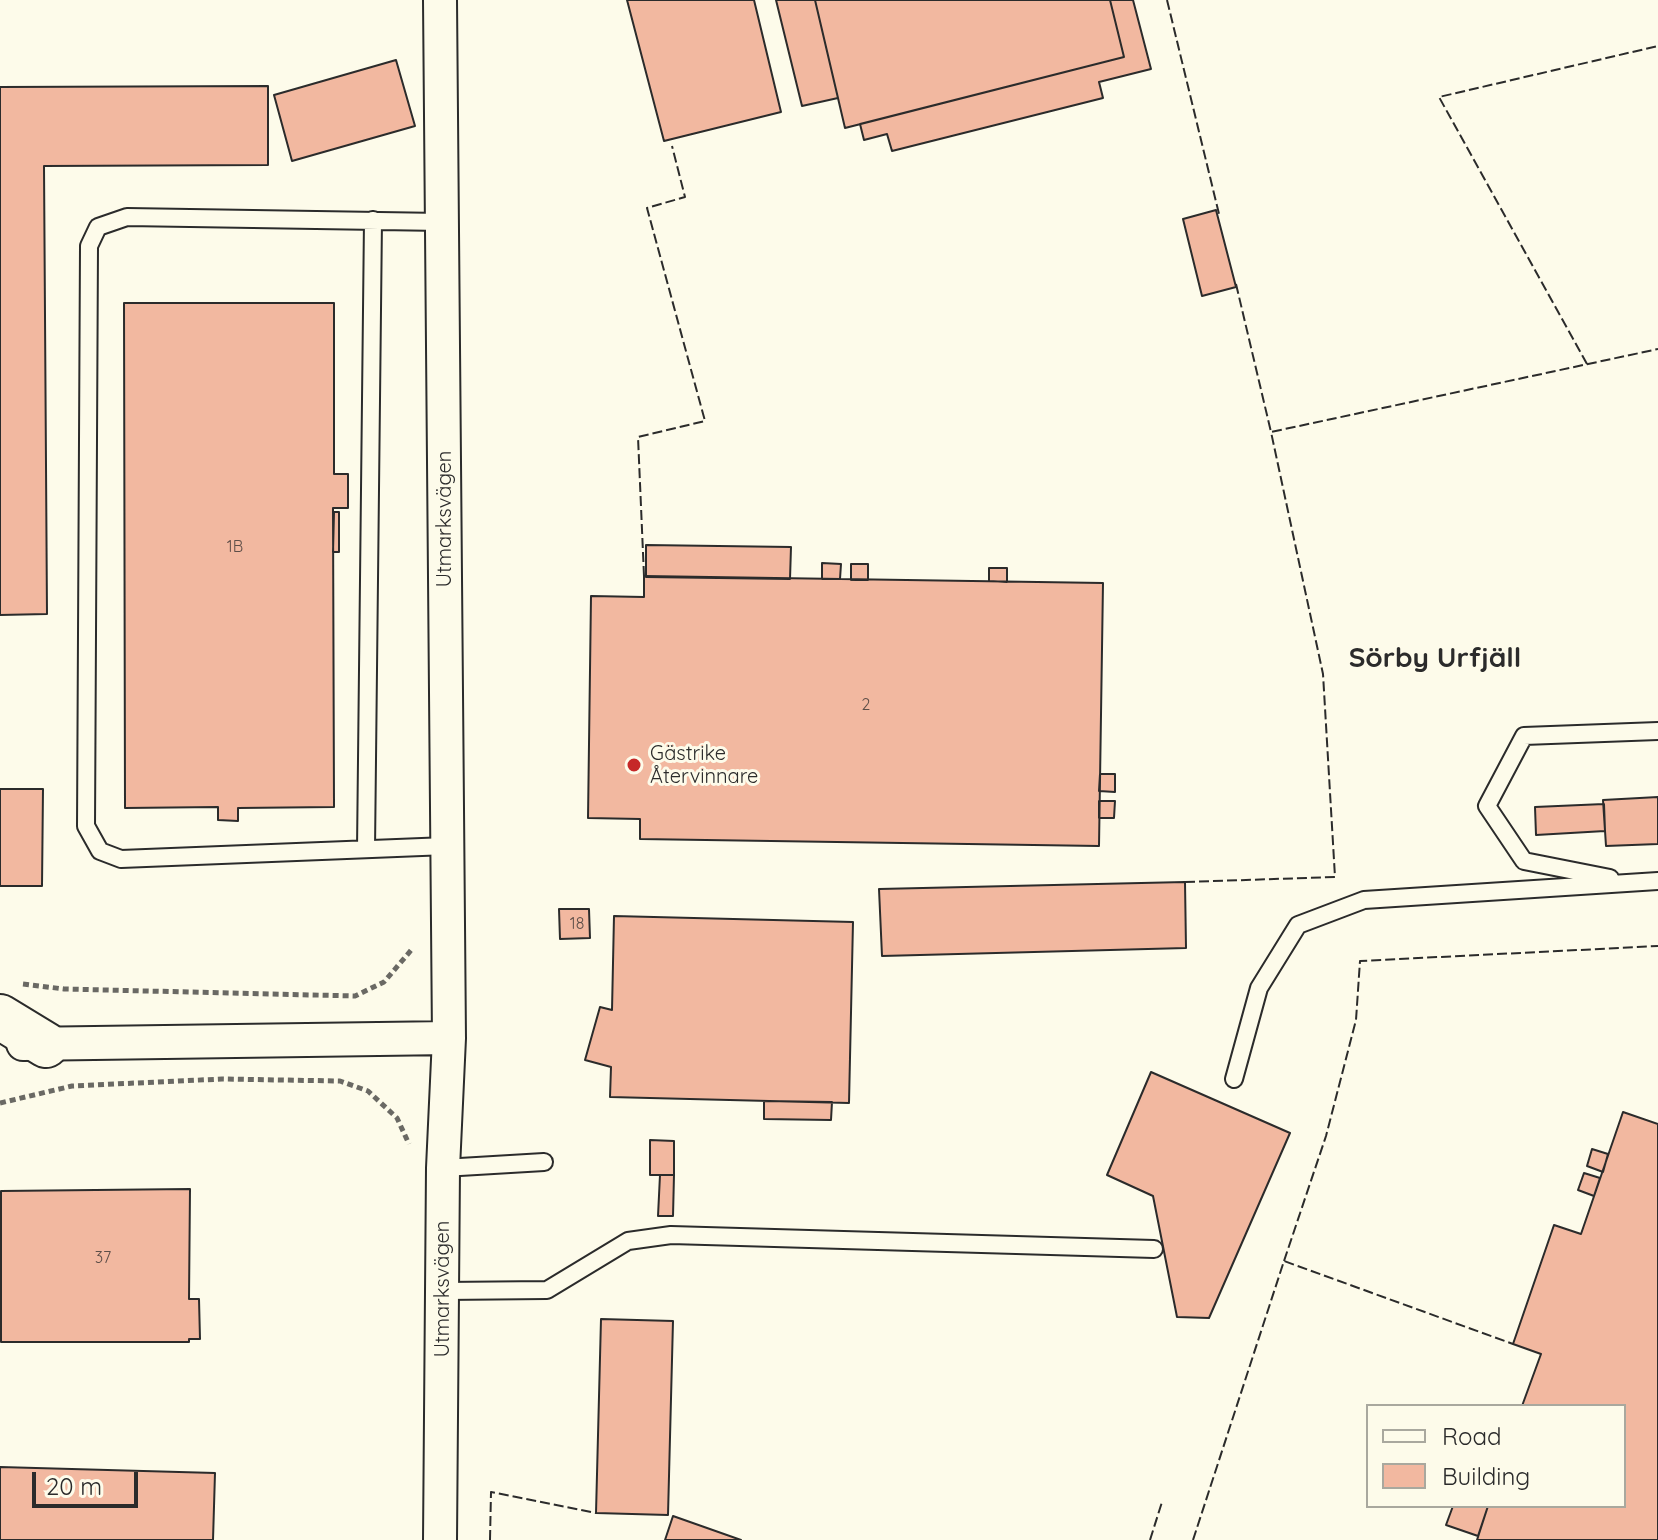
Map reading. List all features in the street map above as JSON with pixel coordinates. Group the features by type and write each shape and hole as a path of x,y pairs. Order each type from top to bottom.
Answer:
{"main road":[{"path":"8,1000 46,1045"},
{"path":"0,1053 46,1045"}],"street":[{"name":"Utmarksvägen","path":"440,0 449,1038 443,1168 440,1540"},
{"path":"0,1042 46,1045 449,1038"}],"lane":[{"path":"442,222 127,217 98,227 89,246 86,826 100,851 121,859 447,846"},
{"path":"366,849 373,220"},
{"path":"1631,882 1524,861 1487,806 1524,736 1658,731"},
{"path":"1234,1079 1259,988 1298,925 1364,900 1658,881"},
{"path":"443,1168 544,1162"},
{"path":"444,1291 547,1290 628,1241 671,1235 1154,1249"}],"path":[{"path":"8,1000 64,989 107,988"},
{"path":"0,1103 72,1086 222,1079 340,1081 368,1091 388,1109 397,1118 411,1147"}],"building":[{"path":"627,0 754,0 781,112 664,141"},
{"path":"776,0 815,0 838,98 802,106"},
{"path":"815,0 1110,0 1124,57 845,128"},
{"path":"1110,0 1133,0 1151,69 1099,82 1103,98 892,151 887,134 864,140 860,124 1124,57"},
{"path":"396,60 415,126 292,161 274,95"},
{"path":"268,86 268,165 44,166 47,614 0,615 0,87"},
{"path":"1216,210 1236,287 1202,296 1183,219"},
{"path":"124,303 334,303 334,474 348,474 348,508 333,508 334,807 238,808 238,821 218,820 218,807 125,808"},
{"path":"334,512 339,512 339,552 333,552"},
{"path":"646,545 791,547 790,579 646,577"},
{"path":"822,563 841,564 840,579 822,579"},
{"path":"851,564 868,564 868,580 851,580"},
{"path":"989,568 1007,568 1007,582 989,581"},
{"path":"644,576 1103,583 1099,846 640,839 640,819 588,818 591,596 644,597"},
{"path":"1100,774 1115,774 1115,792 1099,791"},
{"path":"0,789 43,789 42,886 0,886"},
{"path":"1658,797 1658,844 1606,846 1603,800"},
{"path":"1099,801 1115,801 1114,818 1099,818"},
{"path":"1604,804 1605,831 1536,835 1535,807"},
{"path":"1185,882 1186,948 882,956 879,889"},
{"path":"559,909 589,909 590,938 560,939"},
{"path":"614,916 853,922 849,1103 610,1097 611,1067 585,1060 600,1007 612,1010"},
{"path":"1151,1072 1290,1133 1209,1318 1177,1317 1153,1196 1107,1175"},
{"path":"764,1101 832,1102 831,1120 764,1119"},
{"path":"1623,1112 1658,1124 1658,1540 1477,1540 1487,1508 1626,1508 1626,1404 1523,1404 1541,1354 1513,1344 1554,1225 1581,1234"},
{"path":"650,1140 674,1141 674,1175 650,1175"},
{"path":"1592,1149 1608,1154 1603,1172 1587,1166"},
{"path":"1584,1173 1600,1178 1594,1196 1578,1190"},
{"path":"660,1175 674,1175 673,1216 658,1216"},
{"path":"190,1189 189,1299 199,1299 200,1339 189,1339 189,1342 1,1342 1,1191"},
{"path":"601,1319 673,1321 668,1515 596,1513"},
{"path":"0,1467 215,1473 213,1540 0,1540"},
{"path":"1452,1508 1487,1508 1478,1536 1446,1525"},
{"path":"673,1516 741,1540 665,1540"}],"fence":[{"path":"1167,0 1219,214"},
{"path":"1587,364 1439,97 1658,46"},
{"path":"644,576 638,437 705,421 647,208 685,197 672,146"},
{"path":"1236,284 1271,432"},
{"path":"1185,882 1335,877 1323,674 1271,432 1658,349"},
{"path":"1284,1261 1326,1136 1356,1020 1360,961 1658,946"},
{"path":"1193,1540 1284,1261 1513,1344"},
{"path":"490,1540 491,1492 596,1513"},
{"path":"1150,1540 1162,1502"}],"place":[{"name":"Gästrike Återvinnare","path":"634,765"}],"district":[{"name":"Sörby Urfjäll","path":"1435,659"}]}
